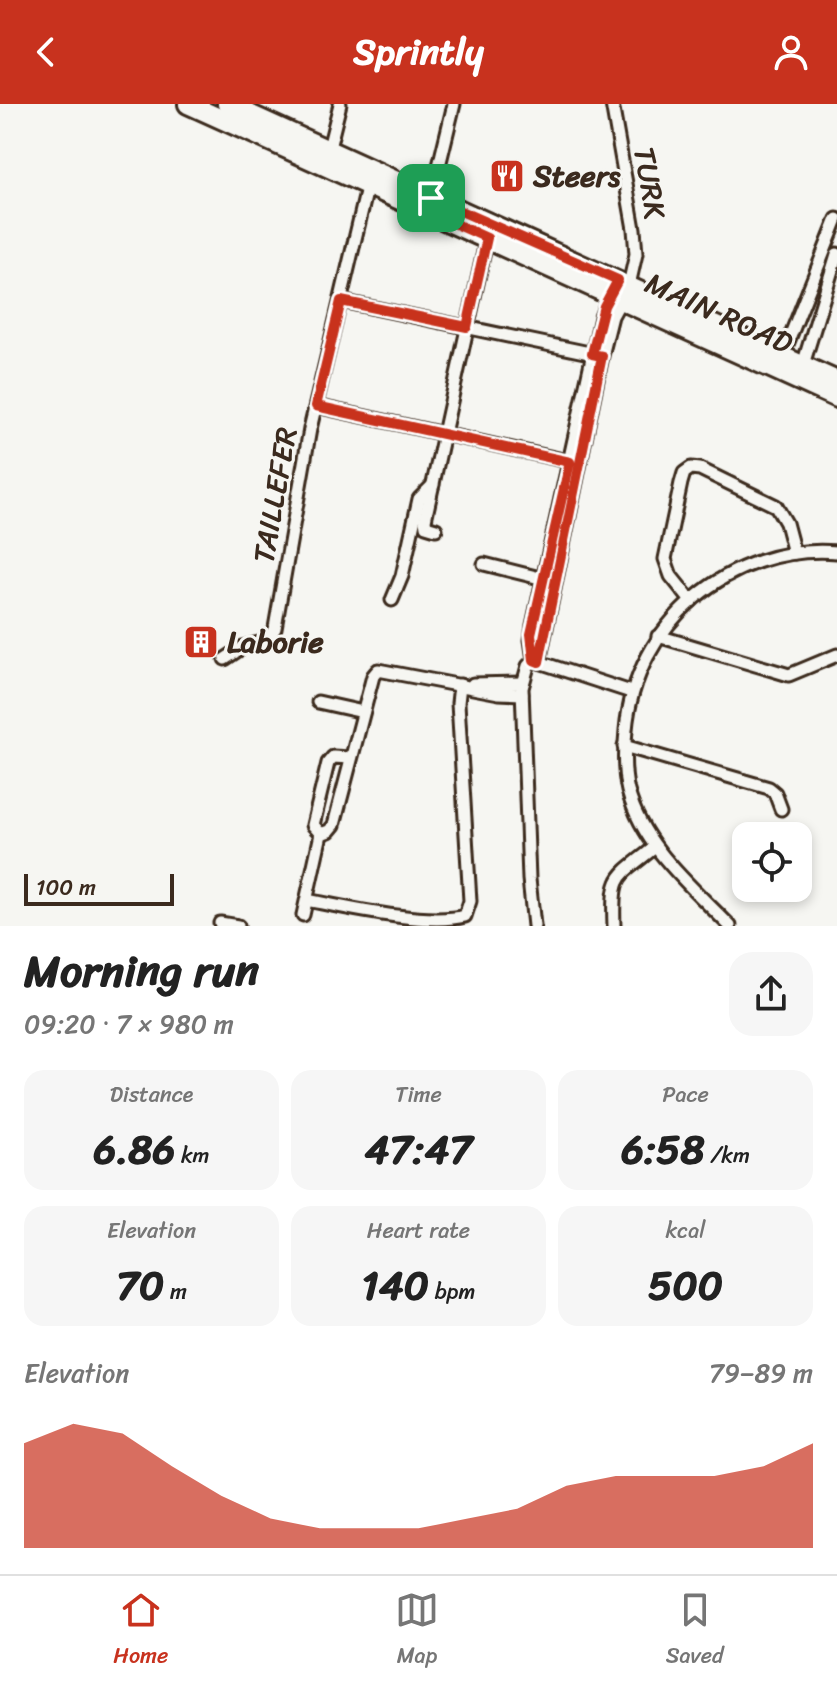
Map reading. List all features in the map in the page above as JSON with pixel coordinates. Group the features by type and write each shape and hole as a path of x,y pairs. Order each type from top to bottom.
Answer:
{"main road":[{"name":"MAIN ROAD","path":"188,104 225,109 370,178 622,285 800,372 836,393"},
{"name":"MAIN ROAD","path":"429,204 487,238 622,285"}],"street":[{"path":"325,158 340,104"},
{"path":"429,204 454,104"},
{"name":"TURK","path":"536,661 531,634 549,574 597,355 636,243 612,104"},
{"name":"TAILLEFER","path":"225,659 243,647 267,641 275,628 299,485 370,178"},
{"path":"780,363 806,304 837,219"},
{"path":"436,529 427,527 425,523 487,238"},
{"path":"800,372 837,254"},
{"path":"341,301 597,355"},
{"path":"316,406 575,463"},
{"path":"691,601 671,576 665,559 681,483 684,473 691,468 700,469 776,506 786,523 794,553"},
{"path":"392,600 402,576 419,499 434,485"},
{"path":"730,926 655,847 634,808 628,789 624,746 631,692 644,659 658,636 691,601 736,571 794,553 837,552"},
{"path":"484,564 549,574"},
{"path":"658,636 789,675 837,655"},
{"path":"534,926 529,879 523,688 528,666 536,661 631,692"},
{"path":"321,834 334,825 373,676 378,670 499,693 523,688"},
{"path":"307,900 417,921 458,919 469,910 458,703 460,685"},
{"path":"318,702 363,712"},
{"path":"624,746 769,788 775,793 781,809"},
{"path":"321,834 313,825 328,763 333,757 350,758"},
{"path":"303,915 321,834"},
{"path":"614,926 613,896 617,880 655,847"},
{"path":"220,923 238,926"}],"place":[{"name":"Steers","path":"507,176"},
{"name":"Laborie","path":"201,642"}],"route":[{"path":"431,198 618,280 604,306 592,354 602,356 539,662 534,660 531,634 570,462 316,406 341,301 467,327 487,238 427,211 431,198"}]}
